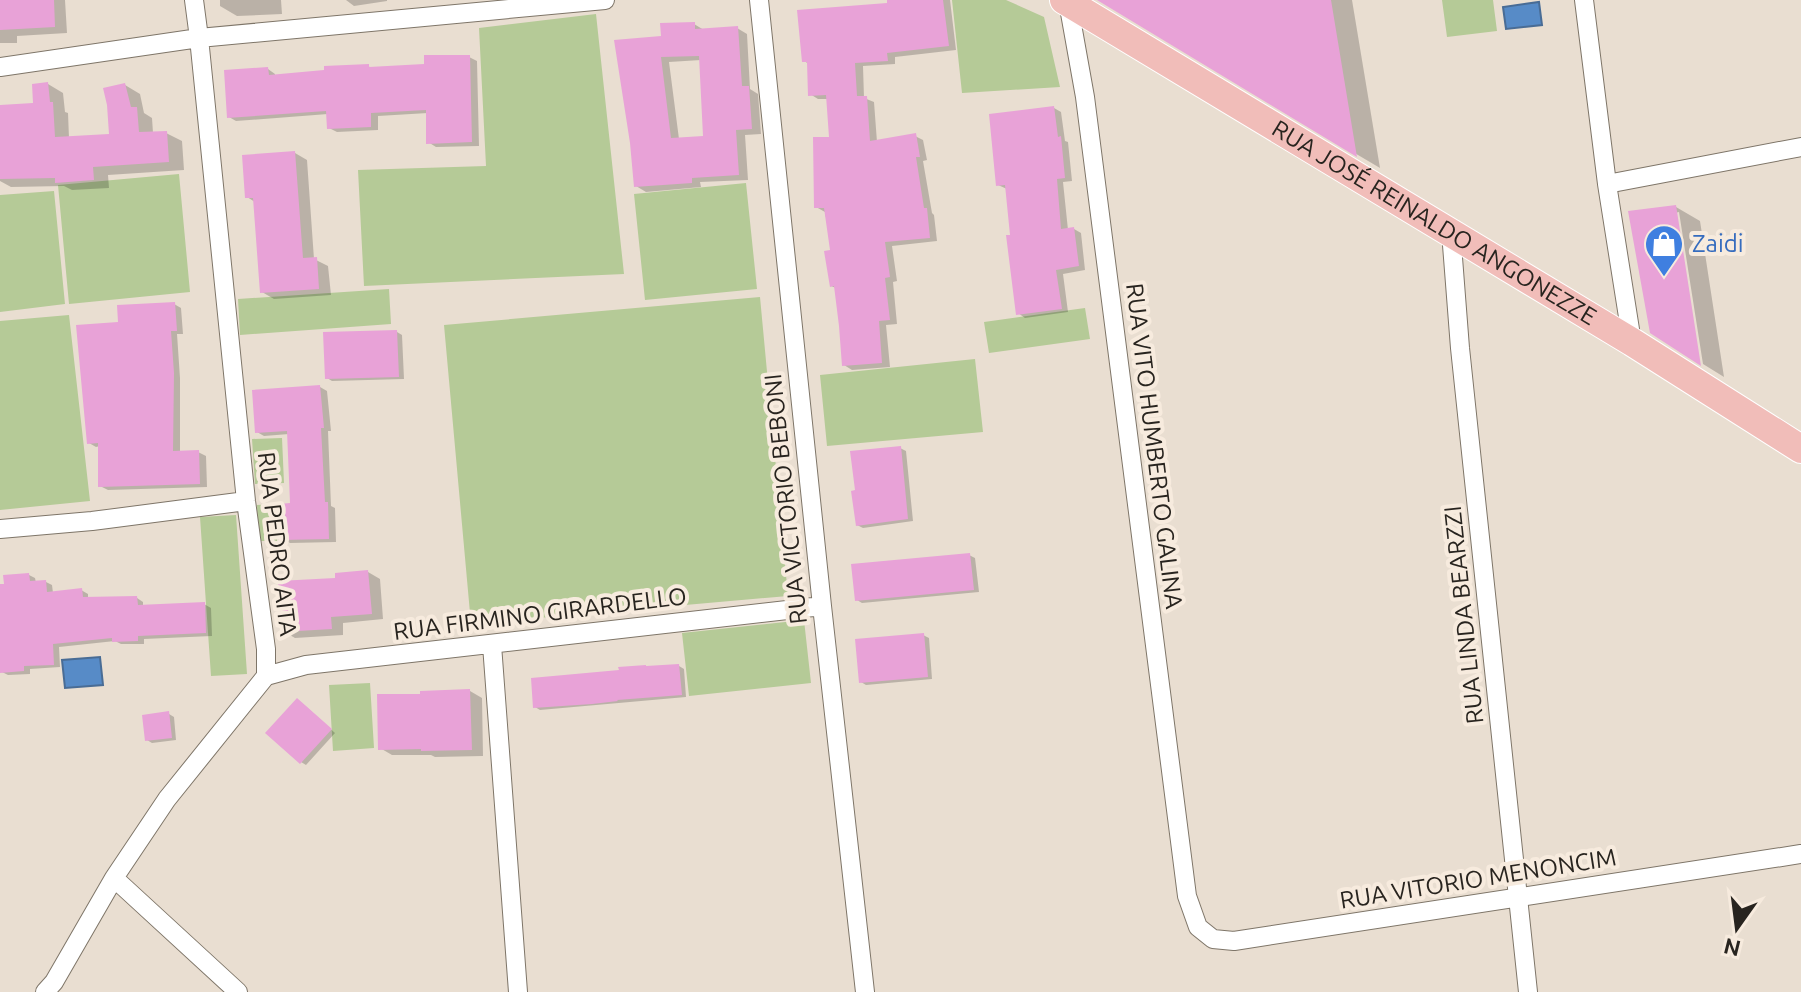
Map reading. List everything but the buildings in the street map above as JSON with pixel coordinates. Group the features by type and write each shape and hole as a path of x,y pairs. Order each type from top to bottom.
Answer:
{"main road":[{"name":"RUA JOSÉ REINALDO ANGONEZZE","path":"1066,1 1632,342 1801,449"}],"street":[{"name":"RUA PEDRO AITA","path":"194,0 246,501 264,627 266,676"},
{"name":"RUA VICTORIO BEBONI","path":"759,0 865,992"},
{"path":"1584,0 1607,184 1632,342"},
{"path":"0,67 199,38 595,1"},
{"name":"RUA VITO HUMBERTO GALINA","path":"1066,1 1085,97 1187,896"},
{"path":"1607,184 1801,147"},
{"name":"RUA LINDA BEARZZI","path":"1451,232 1460,348 1528,992"},
{"path":"0,529 92,521 246,501"},
{"name":"RUA FIRMINO GIRARDELLO","path":"266,676 306,665 822,606"},
{"path":"492,645 518,992"},
{"path":"45,992 54,982 114,878 167,799 266,676"},
{"name":"RUA VITORIO MENONCIM","path":"1187,896 1198,927 1213,939 1234,941 1801,854"},
{"path":"114,878 238,992"}],"green space":[{"path":"952,0 1006,0 1044,17 1060,87 962,93"},
{"path":"1442,0 1493,0 1497,31 1447,37"},
{"path":"596,14 624,274 364,286 358,170 486,166 479,28"},
{"path":"179,174 190,292 69,304 58,185"},
{"path":"746,183 757,289 645,300 634,194"},
{"path":"54,191 65,304 0,312 0,195"},
{"path":"389,289 391,324 240,335 238,299"},
{"path":"760,297 788,596 471,624 444,325"},
{"path":"1085,308 1090,339 989,353 984,322"},
{"path":"69,315 90,501 0,510 0,321"},
{"path":"975,359 983,432 827,446 820,375"},
{"path":"282,438 284,483 255,484 252,439"},
{"path":"276,504 277,541 258,541 257,505"},
{"path":"236,515 247,674 211,676 200,517"},
{"path":"804,620 811,683 689,696 682,633"},
{"path":"370,683 374,748 333,751 329,685"}],"water":[{"path":"1539,2 1542,25 1506,29 1503,7"},
{"path":"100,657 103,685 65,688 62,660"}],"place":[{"name":"Zaidi","path":"1664,278"}]}
